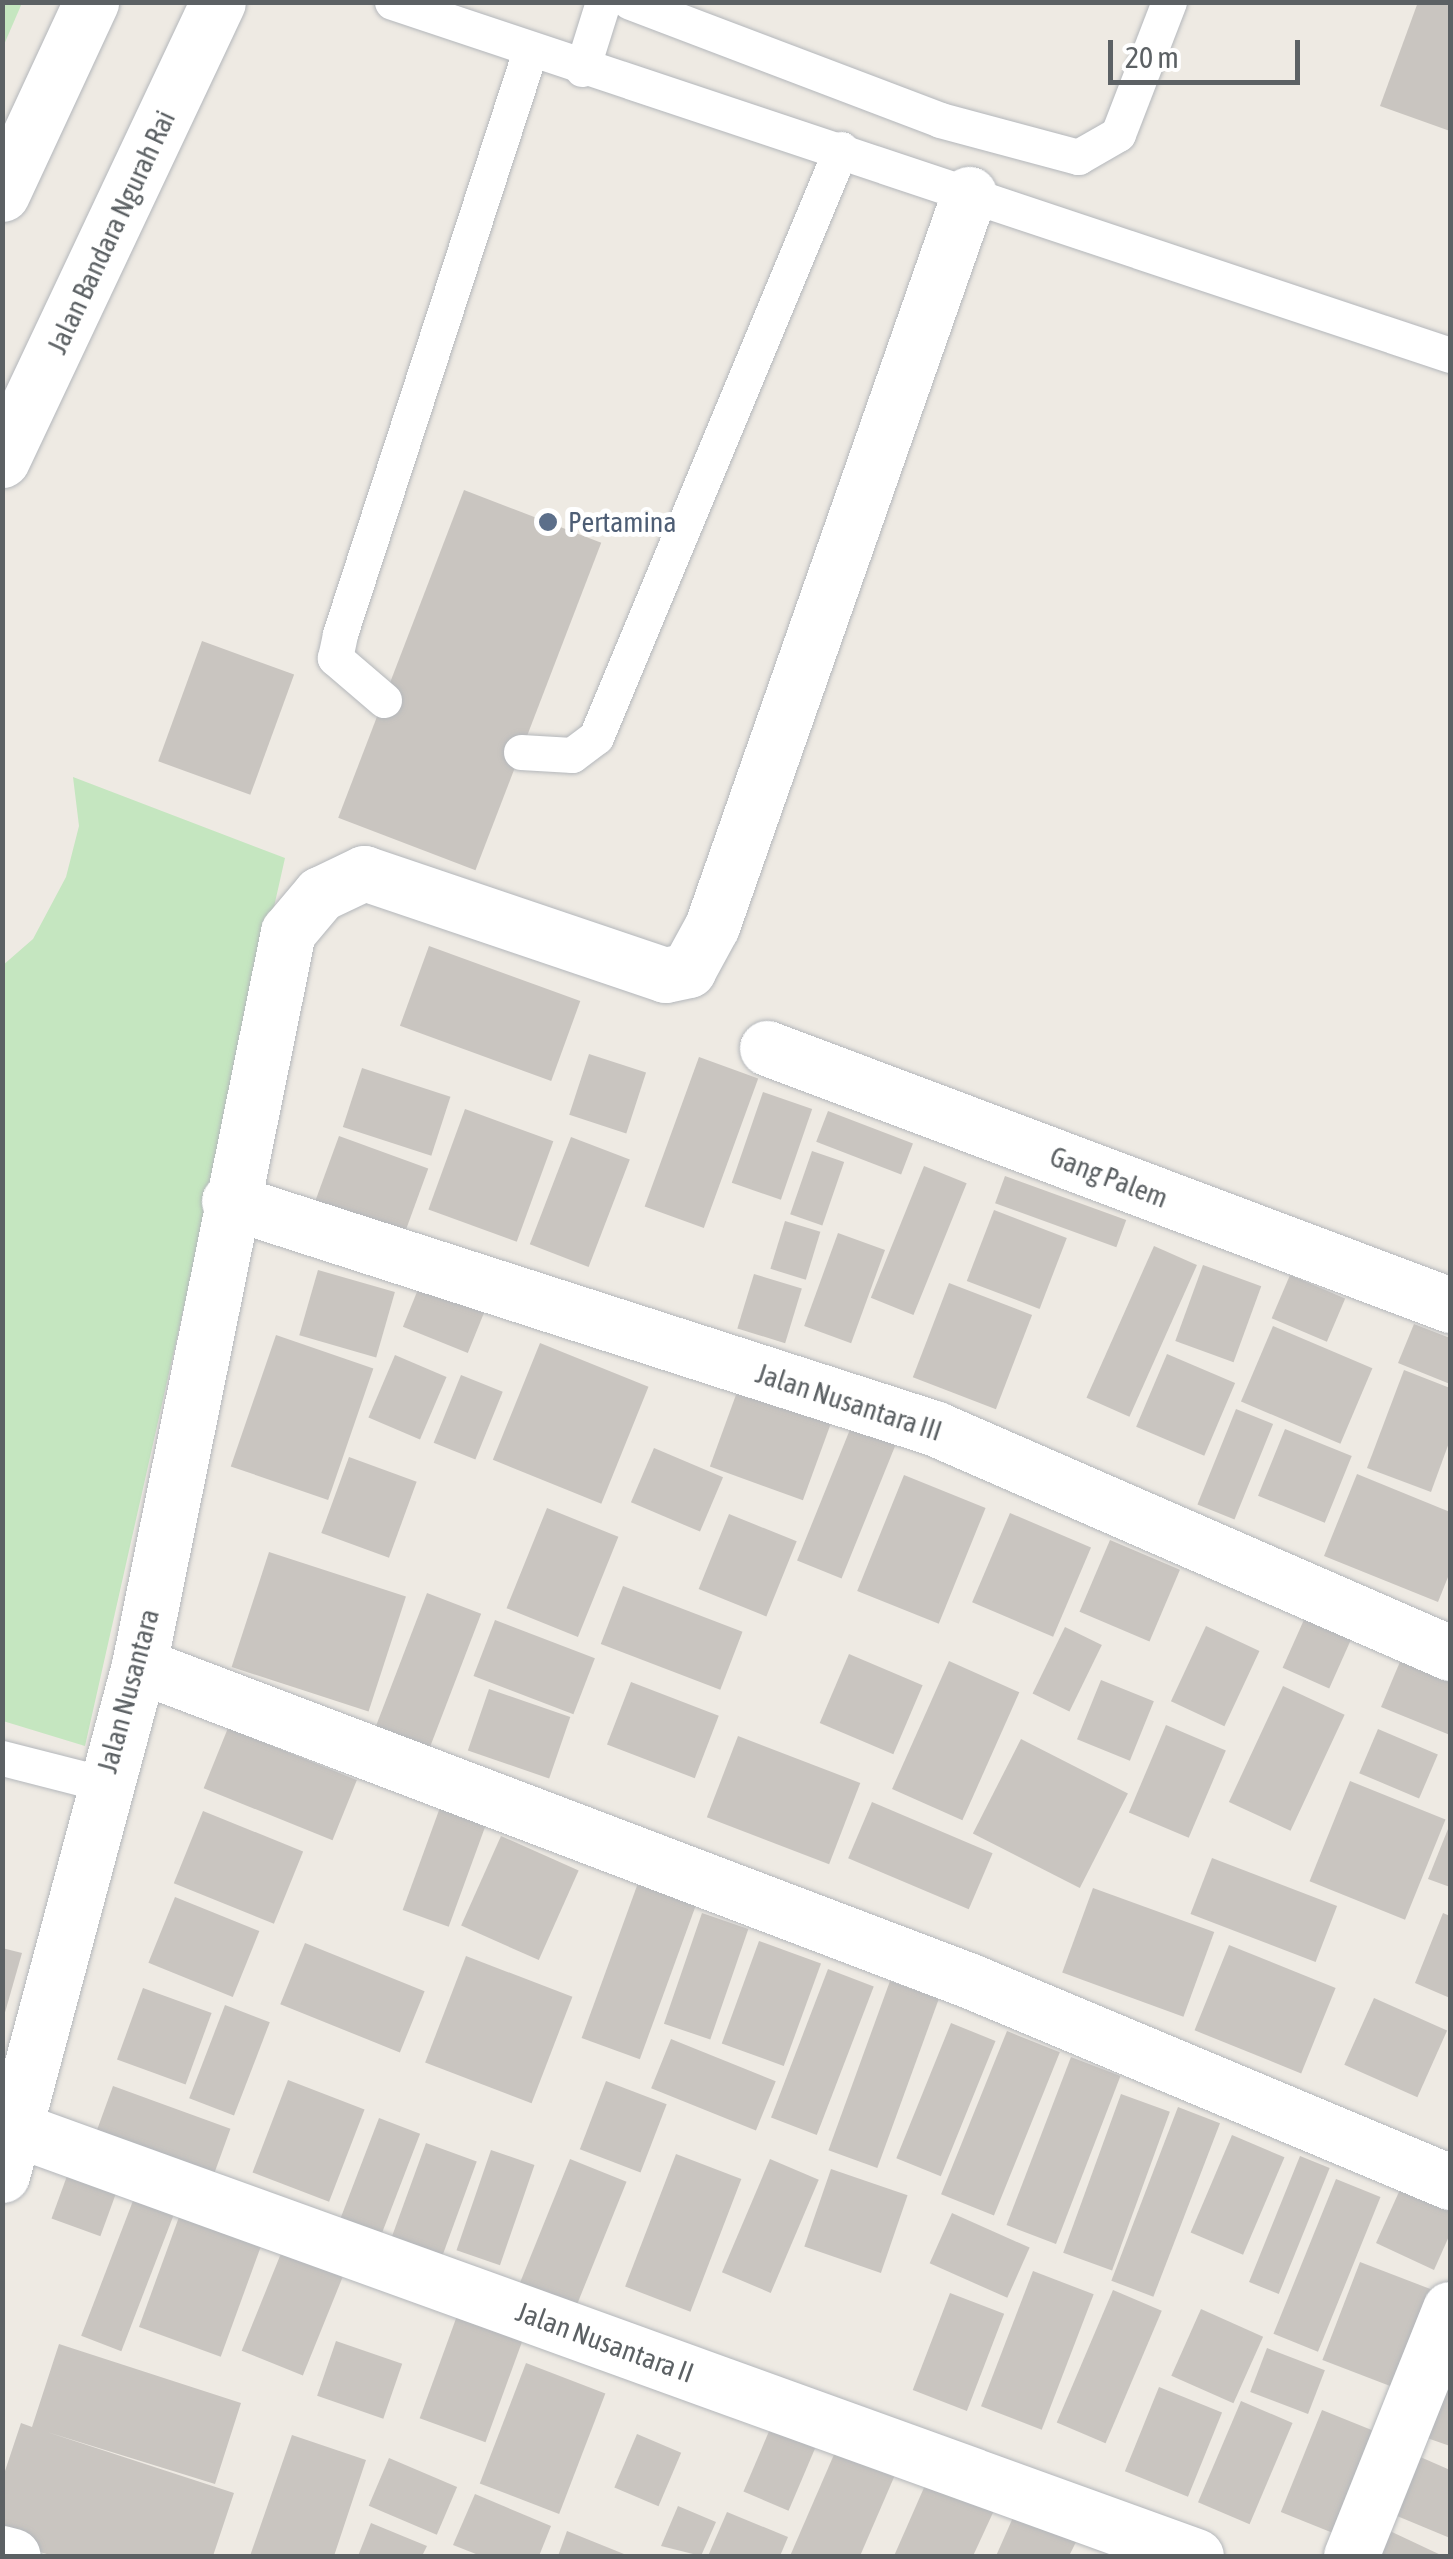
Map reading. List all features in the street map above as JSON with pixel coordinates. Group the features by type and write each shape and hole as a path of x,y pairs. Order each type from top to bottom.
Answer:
{"street":[{"path":"2,194 92,2"},
{"name":"Jalan Bandara Ngurah Rai","path":"2,460 218,2"},
{"name":"Jalan Nusantara","path":"8,2152 104,1784 140,1664 229,1201 288,932 301,910 344,880 382,876 665,975 688,970 712,926 969,194"},
{"name":"Gang Palem","path":"767,1048 1450,1305"},
{"name":"Jalan Nusantara III","path":"229,1201 934,1428 1450,1653"},
{"path":"140,1664 968,1980 1450,2182"},
{"name":"Jalan Nusantara II","path":"8,2152 1196,2556"},
{"path":"1351,2556 1446,2335"},
{"path":"2,2552 13,2556"}],"lane":[{"path":"392,2 1450,355"},
{"path":"582,68 604,2"},
{"path":"630,2 940,120 1078,157 1118,134 1169,2"},
{"path":"384,700 335,658 340,634 530,51"},
{"path":"521,752 572,755 596,737 841,149"},
{"path":"2,1758 104,1784"}],"green space":[{"path":"2,3 22,3 3,47"},
{"path":"73,777 285,858 85,1746 3,1721 2,966 33,939 66,877 79,826"}],"building":[{"path":"1418,2 1450,2 1450,131 1380,106"},
{"path":"464,490 601,543 475,870 338,818"},
{"path":"202,641 294,675 250,795 158,761"},
{"path":"429,946 580,1001 551,1081 400,1026"},
{"path":"589,1054 646,1073 626,1133 569,1115"},
{"path":"699,1057 758,1079 704,1228 645,1206"},
{"path":"362,1068 450,1097 431,1156 343,1127"},
{"path":"763,1092 812,1109 781,1200 732,1183"},
{"path":"465,1109 553,1141 517,1242 428,1210"},
{"path":"828,1111 913,1144 901,1174 816,1142"},
{"path":"339,1136 428,1168 402,1241 313,1208"},
{"path":"571,1137 630,1160 589,1267 530,1244"},
{"path":"812,1151 844,1162 822,1225 790,1214"},
{"path":"924,1166 967,1183 913,1315 871,1298"},
{"path":"1005,1176 1126,1220 1116,1247 995,1203"},
{"path":"994,1210 1067,1238 1040,1309 967,1281"},
{"path":"785,1221 820,1232 806,1280 770,1269"},
{"path":"838,1233 885,1250 851,1343 804,1326"},
{"path":"1154,1246 1197,1265 1129,1417 1086,1398"},
{"path":"1203,1265 1261,1286 1234,1362 1175,1341"},
{"path":"318,1270 395,1292 376,1357 299,1335"},
{"path":"425,1272 490,1298 468,1353 403,1327"},
{"path":"754,1274 802,1289 785,1343 737,1329"},
{"path":"1290,1275 1345,1298 1327,1342 1272,1318"},
{"path":"949,1283 1032,1315 996,1409 913,1377"},
{"path":"1414,1324 1450,1338 1450,1384 1398,1363"},
{"path":"1273,1326 1372,1368 1340,1444 1241,1401"},
{"path":"276,1335 373,1369 328,1500 231,1466"},
{"path":"540,1343 648,1387 601,1504 493,1460"},
{"path":"1167,1354 1235,1383 1204,1456 1136,1427"},
{"path":"395,1355 447,1377 420,1439 368,1418"},
{"path":"1404,1370 1450,1388 1450,1440 1431,1492 1367,1468"},
{"path":"461,1375 503,1392 475,1460 434,1443"},
{"path":"741,1381 834,1415 803,1500 710,1467"},
{"path":"1236,1409 1273,1424 1235,1519 1197,1504"},
{"path":"851,1427 896,1445 842,1578 797,1561"},
{"path":"1285,1429 1352,1456 1325,1523 1258,1496"},
{"path":"654,1448 723,1477 700,1532 631,1502"},
{"path":"349,1457 417,1482 389,1558 321,1533"},
{"path":"1357,1474 1450,1512 1450,1572 1438,1602 1324,1556"},
{"path":"904,1475 986,1508 939,1624 857,1591"},
{"path":"547,1508 618,1537 578,1637 507,1608"},
{"path":"1010,1513 1091,1547 1053,1637 972,1602"},
{"path":"729,1514 797,1541 766,1616 699,1589"},
{"path":"1110,1540 1180,1570 1149,1641 1080,1612"},
{"path":"269,1552 406,1596 369,1712 232,1667"},
{"path":"623,1586 742,1632 720,1690 601,1644"},
{"path":"427,1593 481,1614 430,1748 375,1727"},
{"path":"1307,1613 1354,1634 1329,1689 1283,1668"},
{"path":"495,1620 595,1658 573,1714 473,1676"},
{"path":"1206,1626 1259,1651 1224,1726 1171,1701"},
{"path":"1065,1627 1102,1645 1069,1711 1033,1694"},
{"path":"1407,1645 1450,1663 1450,1735 1381,1707"},
{"path":"849,1654 923,1685 893,1754 820,1723"},
{"path":"949,1661 1019,1692 962,1820 892,1789"},
{"path":"1101,1680 1154,1701 1130,1761 1077,1739"},
{"path":"631,1682 719,1716 695,1778 607,1745"},
{"path":"1283,1686 1345,1715 1291,1831 1229,1802"},
{"path":"489,1689 570,1717 549,1778 468,1750"},
{"path":"1166,1725 1226,1750 1189,1838 1129,1812"},
{"path":"228,1728 357,1780 333,1840 204,1788"},
{"path":"1378,1729 1438,1754 1419,1799 1359,1773"},
{"path":"738,1736 860,1783 829,1864 707,1817"},
{"path":"1021,1739 1128,1793 1080,1888 973,1833"},
{"path":"1350,1781 1445,1820 1405,1920 1310,1881"},
{"path":"442,1802 488,1819 449,1927 403,1910"},
{"path":"872,1802 993,1853 969,1909 848,1858"},
{"path":"203,1811 303,1851 274,1924 174,1883"},
{"path":"1450,1824 1450,1887 1428,1879"},
{"path":"501,1836 579,1871 539,1960 461,1926"},
{"path":"1212,1858 1337,1906 1316,1962 1190,1914"},
{"path":"638,1883 696,1904 640,2059 582,2038"},
{"path":"1093,1888 1214,1932 1183,2017 1062,1973"},
{"path":"175,1897 259,1931 233,1997 148,1963"},
{"path":"702,1913 748,1929 710,2040 664,2024"},
{"path":"1443,1913 1450,1916 1450,1998 1415,1983"},
{"path":"759,1941 821,1964 784,2066 722,2043"},
{"path":"305,1943 425,1991 400,2053 280,2004"},
{"path":"1229,1945 1336,1988 1301,2073 1195,2030"},
{"path":"2,1948 22,1953 4,2016 2,2015"},
{"path":"466,1956 572,1997 532,2103 425,2062"},
{"path":"828,1969 874,1987 817,2135 771,2117"},
{"path":"890,1981 939,1999 877,2168 828,2150"},
{"path":"143,1988 212,2013 186,2084 117,2059"},
{"path":"1374,1998 1447,2031 1417,2097 1344,2065"},
{"path":"225,2005 270,2022 234,2116 189,2098"},
{"path":"951,2023 996,2041 941,2176 896,2158"},
{"path":"1007,2031 1060,2052 994,2216 941,2194"},
{"path":"671,2039 776,2081 756,2130 651,2088"},
{"path":"1071,2057 1120,2076 1056,2244 1006,2225"},
{"path":"288,2080 365,2109 329,2202 253,2172"},
{"path":"606,2081 667,2104 641,2172 580,2149"},
{"path":"113,2086 230,2129 214,2173 97,2130"},
{"path":"1121,2094 1170,2112 1112,2271 1063,2253"},
{"path":"1178,2107 1220,2123 1153,2297 1111,2281"},
{"path":"379,2118 420,2134 378,2243 337,2227"},
{"path":"1232,2135 1284,2157 1243,2255 1191,2233"},
{"path":"426,2143 477,2161 440,2262 389,2244"},
{"path":"491,2150 534,2165 500,2265 456,2250"},
{"path":"676,2154 741,2179 690,2312 625,2287"},
{"path":"1300,2156 1330,2168 1279,2294 1249,2282"},
{"path":"570,2159 627,2182 576,2308 519,2285"},
{"path":"770,2159 819,2180 771,2293 722,2272"},
{"path":"71,2165 120,2183 100,2236 52,2219"},
{"path":"831,2169 908,2195 881,2273 804,2247"},
{"path":"1407,2174 1450,2195 1450,2234 1434,2270 1376,2243"},
{"path":"1336,2179 1381,2197 1318,2352 1273,2334"},
{"path":"136,2193 176,2208 121,2351 81,2336"},
{"path":"952,2213 1030,2248 1007,2298 930,2263"},
{"path":"179,2217 261,2247 221,2357 139,2327"},
{"path":"284,2246 345,2271 303,2375 242,2351"},
{"path":"1360,2262 1437,2292 1400,2390 1322,2360"},
{"path":"1033,2271 1094,2294 1042,2430 981,2406"},
{"path":"1113,2290 1162,2311 1106,2443 1057,2423"},
{"path":"950,2293 1004,2314 967,2411 913,2390"},
{"path":"1201,2309 1263,2337 1233,2403 1171,2376"},
{"path":"458,2313 524,2337 485,2442 420,2418"},
{"path":"336,2341 402,2364 383,2419 317,2396"},
{"path":"59,2344 241,2403 215,2484 47,2432 234,2493 213,2556 53,2556 2,2540 2,2480 21,2423 32,2427"},
{"path":"1267,2348 1325,2370 1308,2414 1250,2392"},
{"path":"526,2363 605,2393 559,2514 480,2483"},
{"path":"1450,2379 1450,2446 1427,2438"},
{"path":"1159,2387 1222,2412 1188,2497 1125,2471"},
{"path":"1241,2401 1293,2423 1250,2524 1198,2502"},
{"path":"1322,2410 1384,2435 1343,2537 1281,2512"},
{"path":"770,2429 815,2448 789,2511 743,2492"},
{"path":"637,2434 681,2453 659,2506 614,2487"},
{"path":"292,2435 366,2460 334,2556 250,2556"},
{"path":"839,2443 898,2468 860,2556 790,2556"},
{"path":"1409,2452 1450,2470 1450,2538 1385,2511"},
{"path":"389,2458 457,2487 437,2535 369,2506"},
{"path":"930,2474 997,2504 973,2556 894,2556"},
{"path":"475,2494 551,2526 539,2556 481,2556 453,2545"},
{"path":"678,2506 716,2522 701,2556 661,2546"},
{"path":"727,2512 788,2537 780,2556 708,2556"},
{"path":"1015,2513 1077,2540 1069,2556 996,2556"},
{"path":"371,2523 427,2546 422,2556 358,2556"},
{"path":"1375,2524 1443,2556 1360,2556"},
{"path":"567,2531 629,2556 558,2556"}],"place":[{"name":"Pertamina","path":"548,522"}]}
